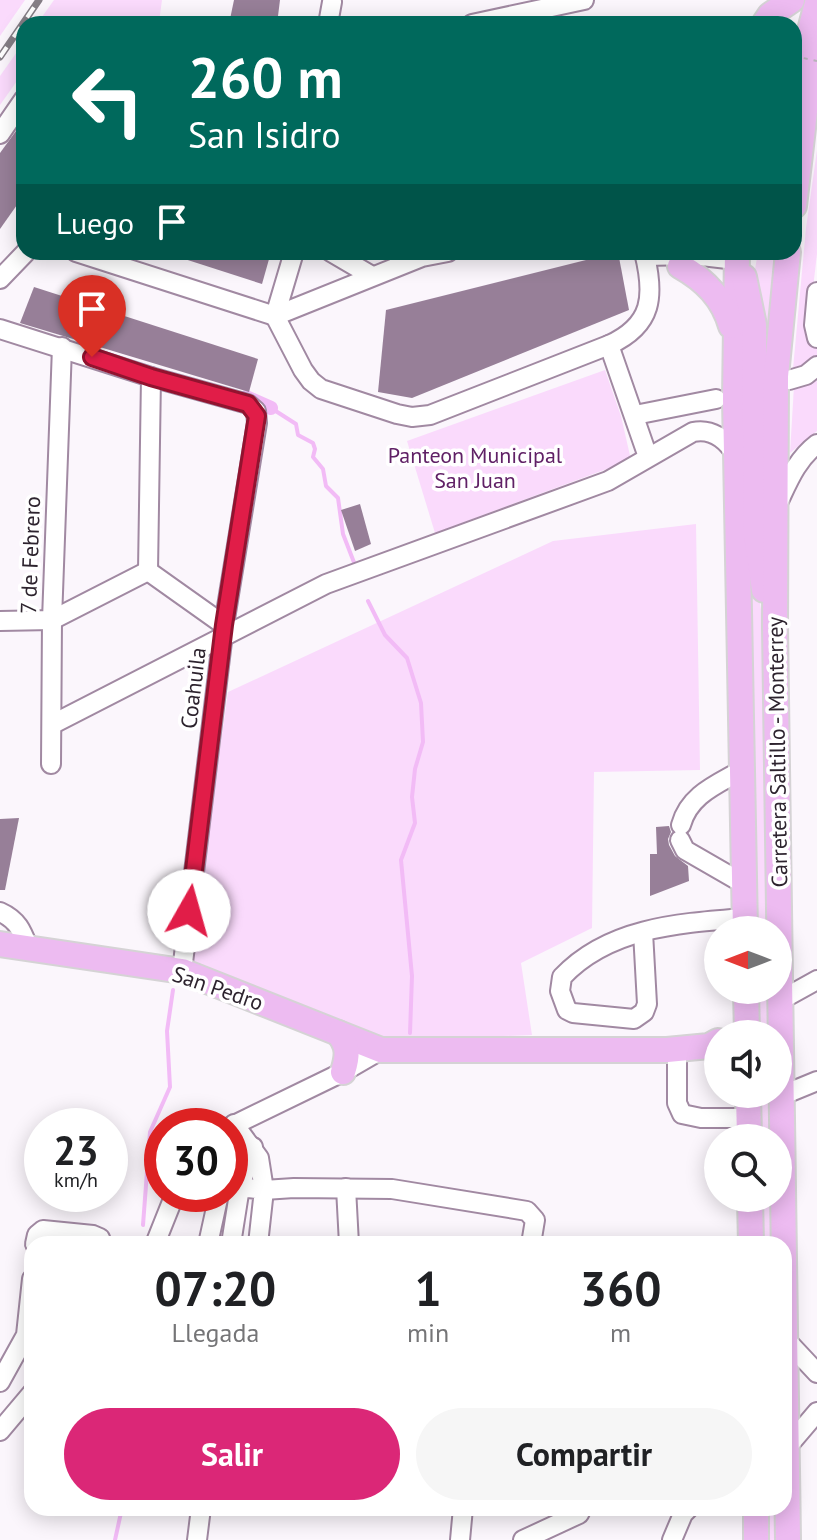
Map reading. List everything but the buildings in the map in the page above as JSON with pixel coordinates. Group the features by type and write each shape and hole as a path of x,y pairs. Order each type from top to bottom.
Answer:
{"main road":[{"path":"769,16 793,0"},
{"path":"802,64 817,3"},
{"path":"802,137 817,49"},
{"path":"664,260 705,282 723,305 735,338"},
{"name":"Carretera Saltillo - Monterrey","path":"738,260 736,455 745,916"},
{"path":"739,260 753,312 756,535 761,581 775,627"},
{"name":"Carretera Saltillo - Monterrey","path":"780,916 775,627 776,376 787,260"},
{"name":"San Pedro","path":"0,944 182,971 381,1050"},
{"path":"338,1033 348,1055 343,1072"},
{"path":"381,1050 704,1046"},
{"name":"Carretera Saltillo - Monterrey","path":"783,1108 785,1236"},
{"path":"750,1212 751,1236"},
{"path":"756,1516 756,1540"},
{"name":"Carretera Saltillo - Monterrey","path":"788,1516 788,1540"}],"street":[{"path":"509,16 584,0"},
{"path":"0,134 16,111"},
{"path":"0,279 18,260"},
{"path":"101,260 275,316 414,260"},
{"path":"292,260 275,316 303,370 321,389 412,417 430,415 632,334 648,308 659,260"},
{"path":"345,260 372,276"},
{"path":"817,292 814,325 817,338"},
{"path":"0,329 151,377 148,571"},
{"path":"609,345 648,457"},
{"name":"7 de Febrero","path":"51,764 52,620 62,347"},
{"path":"789,380 806,375 817,366"},
{"name":"Coahuila","path":"151,377 248,404 256,411 257,423 224,632 182,971"},
{"path":"635,415 716,399"},
{"path":"53,724 224,632 326,584 608,481 680,437 702,430 722,439 736,455"},
{"path":"776,508 794,468 806,452 817,444"},
{"path":"0,621 52,620 148,571"},
{"path":"148,571 224,632"},
{"path":"742,770 692,801 685,812 680,833 685,850 744,884"},
{"path":"0,912 13,918 22,929 29,949"},
{"path":"643,932 647,1004 639,1016 634,1019 567,1010 560,991 564,974 611,940 677,923 704,923"},
{"path":"792,995 814,985"},
{"path":"677,1049 677,1103 682,1114 701,1118 748,1117"},
{"path":"248,1117 343,1072 381,1050"},
{"path":"792,1091 817,1081"},
{"path":"248,1142 263,1172 259,1236"},
{"path":"248,1162 253,1147"},
{"path":"248,1188 392,1189 527,1211 535,1220 532,1236"},
{"path":"346,1188 349,1236"},
{"path":"158,1236 168,1212"},
{"path":"210,1236 215,1212"},
{"path":"232,1236 236,1212"},
{"path":"37,1236 43,1230 95,1236"},
{"path":"0,1382 24,1341"},
{"path":"792,1346 817,1373"},
{"path":"0,1431 24,1402"},
{"path":"792,1441 817,1412"},
{"path":"197,1540 200,1516"},
{"path":"460,1540 462,1516"},
{"path":"523,1540 575,1516"},
{"path":"672,1540 682,1516"}],"green space":[{"path":"0,0 25,0 0,36"},
{"path":"54,0 162,0 160,16 43,16"},
{"path":"16,53 16,82 0,105 0,76"},
{"path":"817,150 817,254 807,339 817,349 817,356 812,364 793,369 806,228"},
{"path":"757,260 779,260 763,489 764,307 753,281"},
{"path":"748,344 752,556 766,639 772,916 754,916"},
{"name":"Panteon Municipal San Juan","path":"605,370 621,416 631,460 435,533 407,441"},
{"path":"817,381 817,431 790,453 794,386"},
{"path":"696,524 700,770 594,772 592,928 521,963 532,1035 374,1041 193,968 191,954 228,692 553,541"},
{"path":"756,1004 773,1004 774,1020 757,1020"},
{"path":"759,1108 776,1108 776,1124 759,1124"},
{"path":"761,1212 777,1212 778,1236 762,1236"},
{"path":"766,1516 781,1516 781,1540 766,1540"}],"waterway":[{"path":"246,397 271,408"},
{"path":"271,408 296,424 298,435 313,443 313,457 323,469 326,486 338,498 343,534 355,565"},
{"path":"368,601 385,635 407,658 421,703 423,742 415,769 412,797 415,823 401,860 412,976 410,1033"},
{"path":"143,1225 150,1132 170,1087 167,1031 173,990"},
{"path":"115,1540 120,1516"}],"railway":[{"path":"28,16 39,0"},
{"path":"0,57 16,34"}],"route":[{"path":"92,357 248,404 257,416 224,625 189,911"}]}
